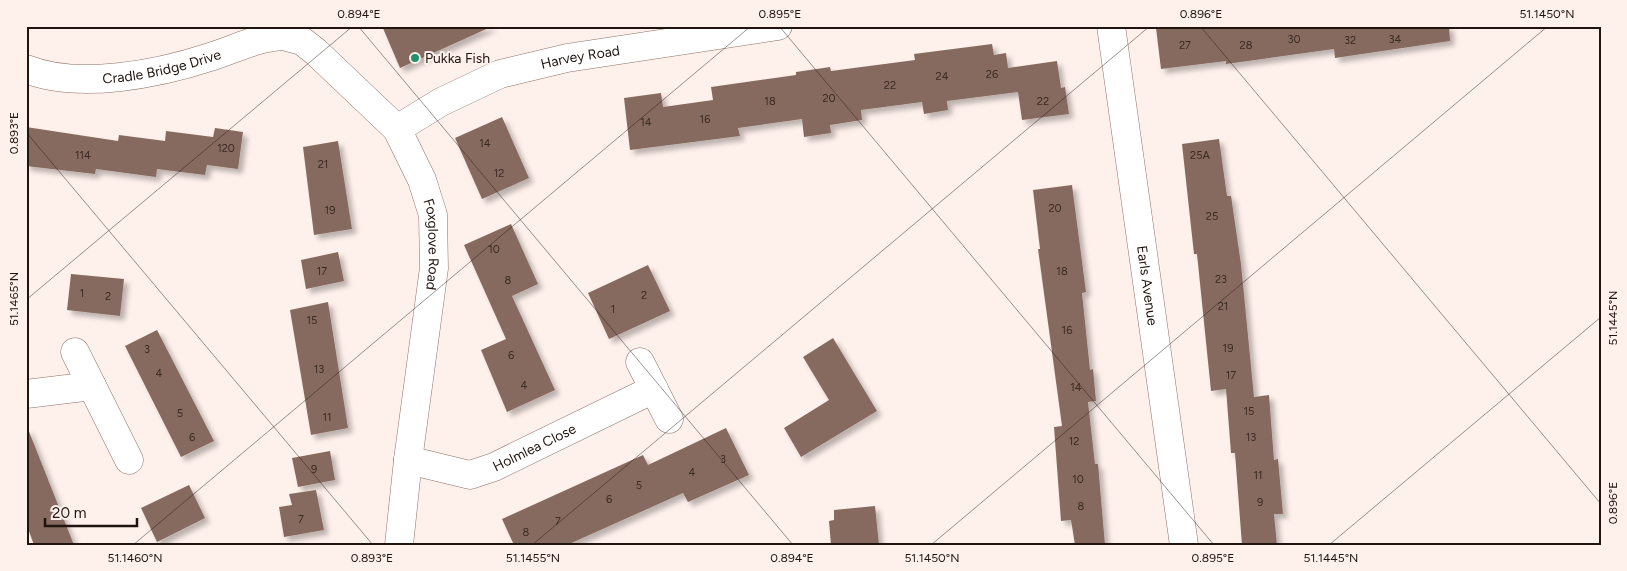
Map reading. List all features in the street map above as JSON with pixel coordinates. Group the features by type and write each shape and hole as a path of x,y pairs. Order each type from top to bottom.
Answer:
{"street":[{"name":"Harvey Road","path":"397,129 441,102 500,74 567,58 778,26"},
{"name":"Earls Avenue","path":"1111,26 1184,545"},
{"name":"Foxglove Road","path":"286,31 316,52 397,129 422,180 433,216 434,268 408,460 399,545"},
{"name":"Cradle Bridge Drive","path":"26,69 52,77 139,75 180,67 286,31"},
{"path":"75,352 129,460"},
{"path":"640,362 669,419"},
{"path":"26,394 92,386"},
{"name":"Holmlea Close","path":"408,460 470,475 494,467 654,389"}],"building":[{"path":"382,26 493,26 400,68"},
{"path":"1168,26 1449,26 1450,41 1335,58 1334,49 1226,64 1226,61 1161,69 1156,28"},
{"path":"992,44 994,55 1006,53 1008,68 1057,61 1061,88 1065,87 1069,114 1022,120 1018,92 947,101 948,110 924,114 922,102 861,110 862,120 830,125 831,133 804,137 802,119 738,128 740,136 630,150 624,98 661,93 663,107 713,100 711,87 796,75 796,72 830,67 831,71 915,60 914,54"},
{"path":"502,117 529,178 482,199 455,138"},
{"path":"26,127 118,141 119,135 165,141 166,131 213,137 215,128 243,132 238,169 207,165 205,175 157,169 156,177 96,169 95,174 26,166"},
{"path":"1219,139 1227,196 1231,196 1241,264 1254,397 1269,395 1274,460 1278,459 1283,514 1274,514 1277,545 1242,545 1235,453 1231,453 1226,389 1211,391 1197,254 1194,254 1182,144"},
{"path":"338,141 352,229 314,235 303,147"},
{"path":"1072,185 1086,292 1082,293 1090,370 1093,369 1096,401 1088,402 1095,464 1098,464 1105,545 1075,545 1071,520 1061,521 1054,427 1062,426 1038,249 1040,249 1033,190"},
{"path":"511,224 538,284 512,296 555,390 507,412 481,350 506,339 464,245"},
{"path":"338,252 344,281 306,289 301,260"},
{"path":"648,265 670,311 609,339 588,293"},
{"path":"71,274 124,279 120,316 67,310"},
{"path":"328,302 348,428 311,435 290,310"},
{"path":"157,330 214,441 181,457 125,346"},
{"path":"833,338 877,411 801,457 784,428 829,400 803,357"},
{"path":"726,428 749,475 688,502 683,493 567,545 514,545 502,519 643,455 648,465"},
{"path":"26,429 28,429 74,545 34,545 26,523"},
{"path":"330,451 335,480 298,487 292,458"},
{"path":"189,485 205,518 157,542 141,508"},
{"path":"316,490 324,530 284,537 279,507 292,505 289,494"},
{"path":"875,506 879,545 831,545 829,521 834,520 834,510"}],"place":[{"name":"Pukka Fish","path":"415,58"}]}
